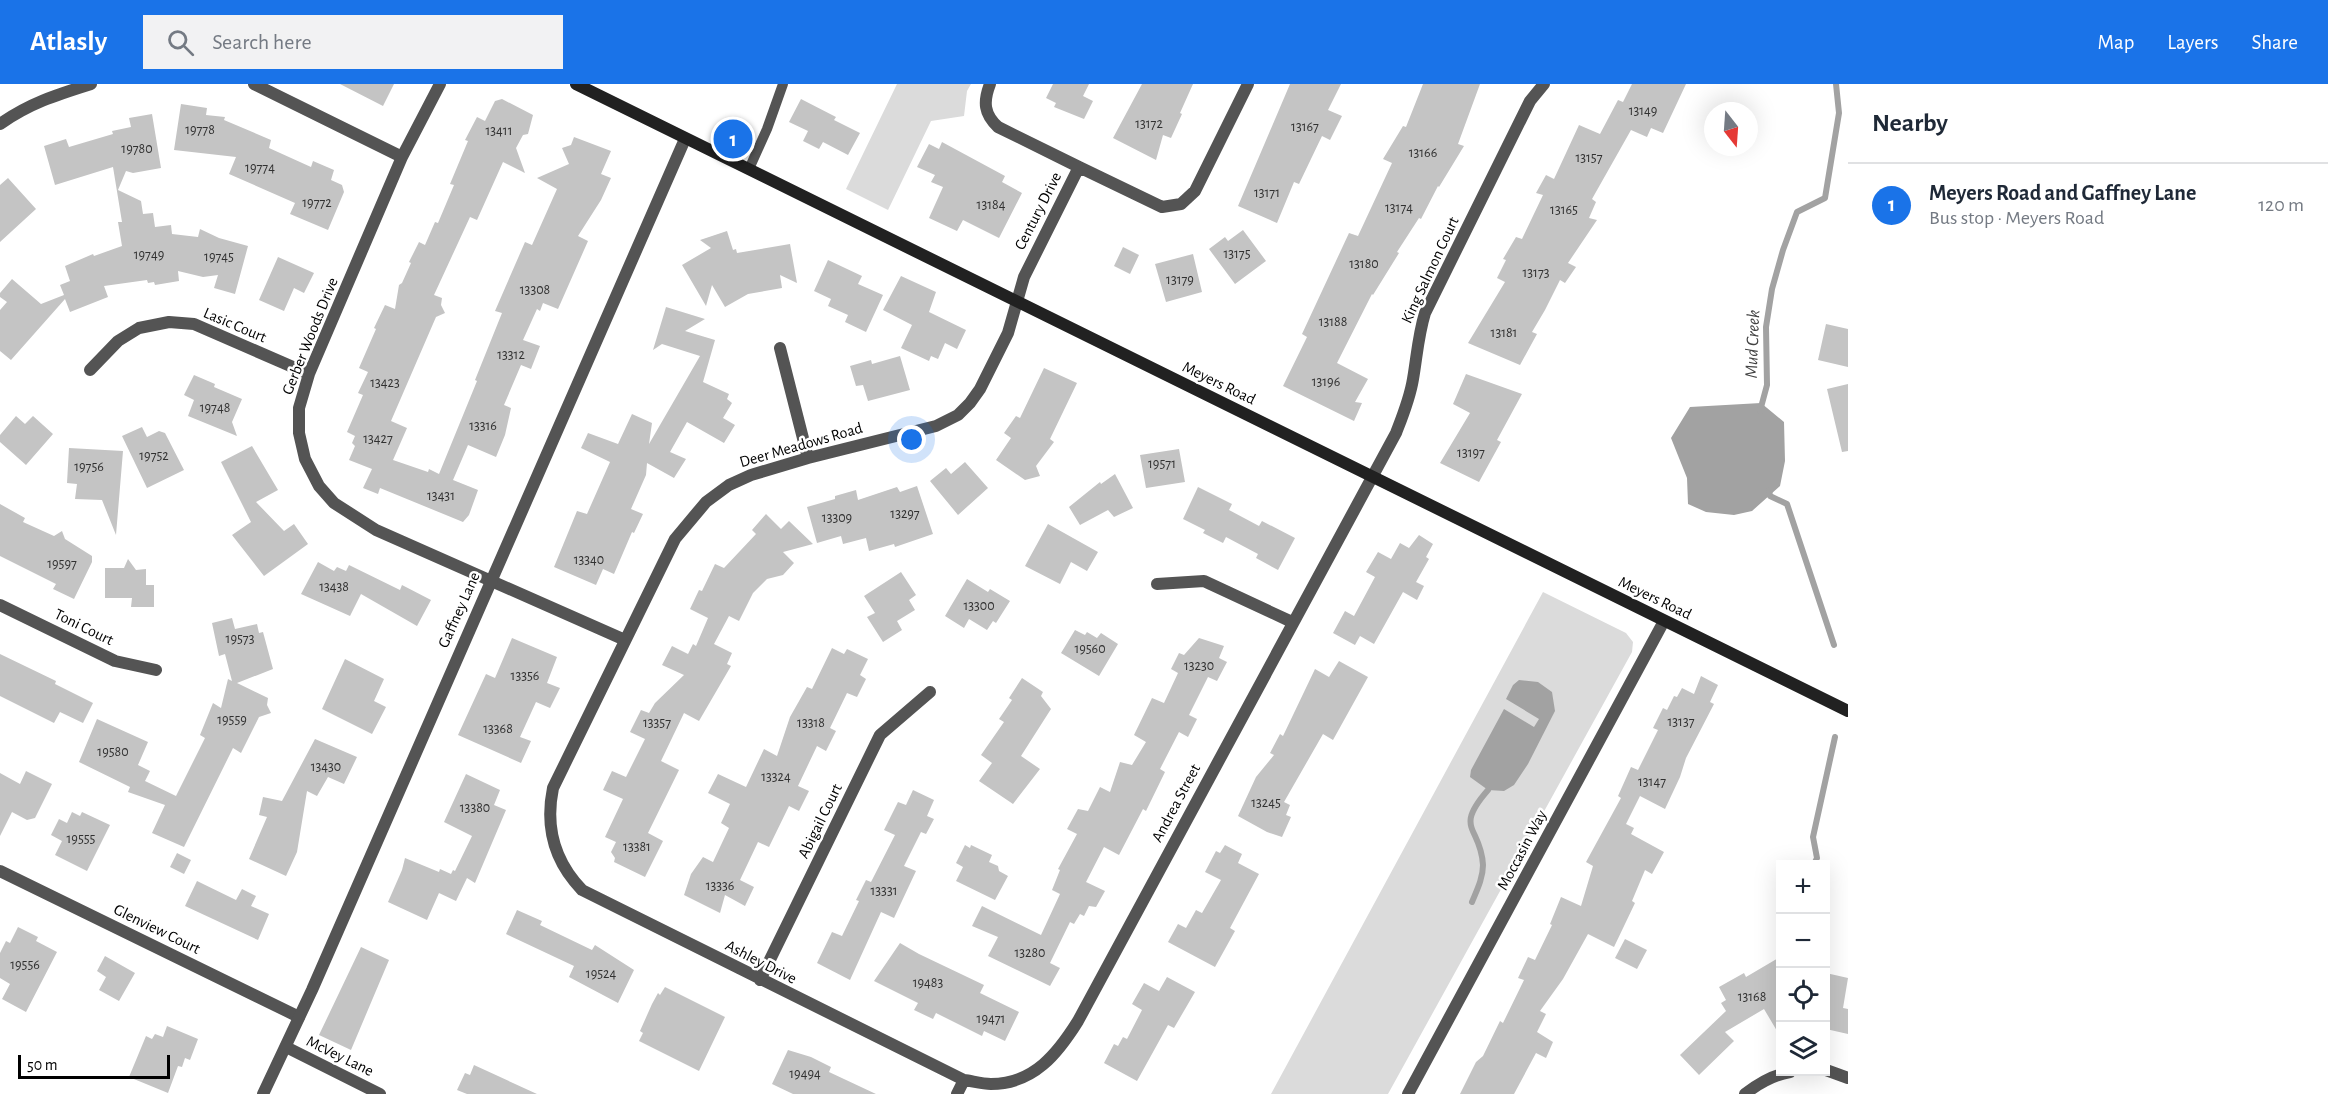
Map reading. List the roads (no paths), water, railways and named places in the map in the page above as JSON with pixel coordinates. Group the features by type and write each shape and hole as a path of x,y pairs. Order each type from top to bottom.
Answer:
{"main road":[{"name":"Meyers Road","path":"576,84 685,140 749,169 1848,711"}],"street":[{"path":"0,124 41,99 91,84"},
{"path":"254,84 402,158"},
{"name":"Gerber Woods Drive","path":"440,84 402,158 309,374 299,408 299,433 305,459 319,486 334,503 376,530 625,640"},
{"path":"990,84 985,107 988,118 998,127 1079,167"},
{"name":"Century Drive","path":"1017,301 1024,277 1079,167 1162,207 1181,204 1195,191 1248,84"},
{"name":"King Salmon Court","path":"1371,477 1396,433 1408,404 1418,338 1425,313 1530,101 1544,84"},
{"name":"Gaffney Lane","path":"263,1094 685,140"},
{"name":"Deer Meadows Road","path":"558,857 550,826 549,808 554,788 675,539 706,502 729,485 751,475 808,458 936,426 958,415 980,389 1008,333 1017,301"},
{"name":"Lasic Court","path":"90,370 118,341 139,328 169,322 194,324 309,374"},
{"path":"780,348 808,458"},
{"name":"Andrea Street","path":"964,1080 991,1084 1007,1082 1041,1068 1060,1050 1078,1021 1371,477"},
{"path":"1157,584 1204,581 1293,622"},
{"name":"Toni Court","path":"0,605 115,661 156,670"},
{"name":"Moccasin Way","path":"1408,1094 1664,621"},
{"name":"Abigail Court","path":"760,980 880,735 930,692"},
{"name":"Ashley Drive","path":"558,857 570,877 582,890 964,1080"},
{"name":"Glenview Court","path":"0,871 299,1017"},
{"name":"McVey Lane","path":"285,1047 380,1094"},
{"path":"1830,1071 1848,1078"},
{"path":"1745,1094 1776,1075"},
{"path":"957,1094 964,1080"}],"lane":[{"path":"749,169 767,129 783,84"}],"waterway":[{"name":"Mud Creek","path":"1760,411 1767,385 1766,327 1772,289 1797,212 1825,198 1839,113 1836,84"},
{"name":"Mud Creek","path":"1769,490 1770,496 1787,504 1834,645"},
{"name":"Mud Creek","path":"1816,860 1813,837 1835,737"},
{"path":"1472,902 1483,870 1481,852 1472,828 1472,813 1488,790"}],"place":[{"name":"Meyers Road and Gaffney Lane","path":"733,139"}]}
